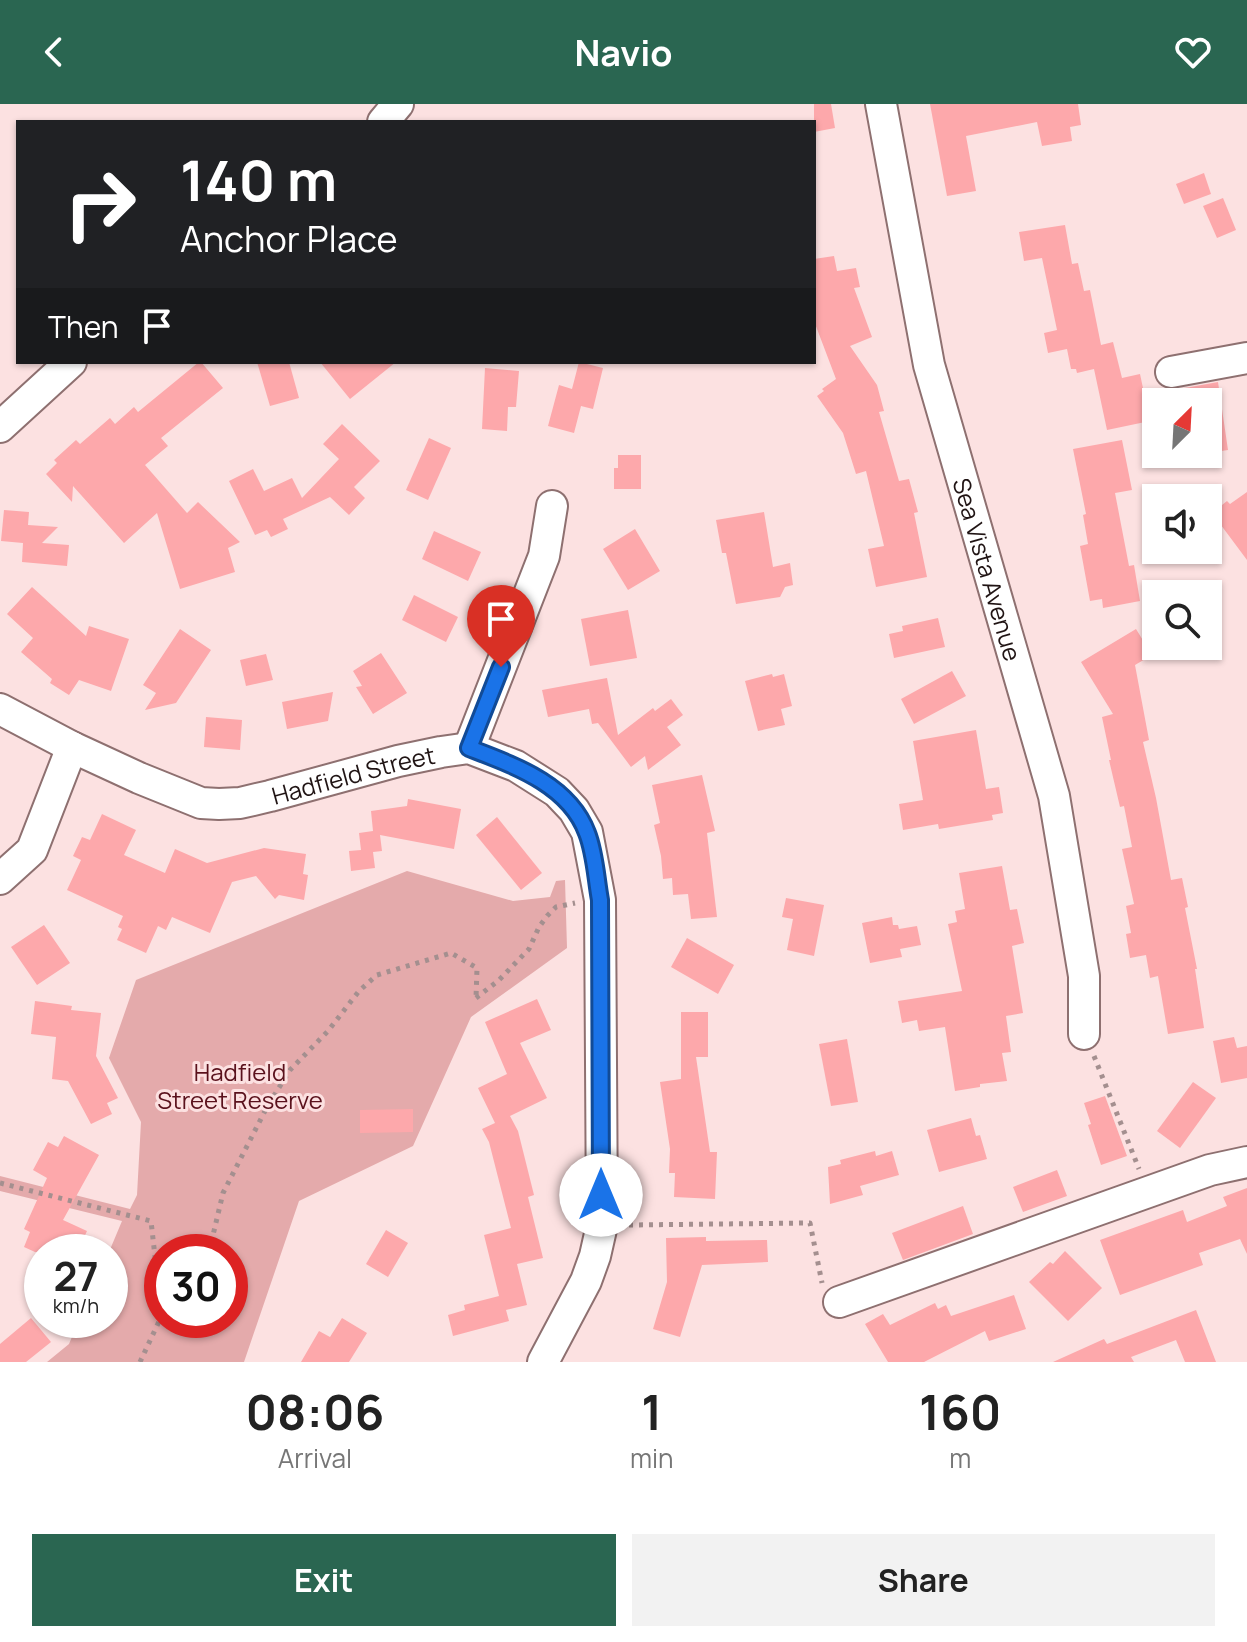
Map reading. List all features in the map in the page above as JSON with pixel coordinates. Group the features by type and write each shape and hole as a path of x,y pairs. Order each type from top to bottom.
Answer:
{"street":[{"path":"385,120 398,104"},
{"name":"Sea Vista Avenue","path":"881,104 929,365 1054,796 1084,976 1084,1034"},
{"path":"1171,372 1247,358"},
{"path":"0,427 69,364"},
{"path":"469,748 544,556 552,506"},
{"name":"Hadfield Street","path":"0,709 72,747 201,803 240,803 398,761 469,748 516,766 557,792 574,810 587,832 600,900 602,1225 586,1281 543,1362"},
{"path":"0,879 32,850 72,747"},
{"path":"839,1302 1210,1170 1247,1162"}],"path":[{"path":"213,1234 223,1193 267,1107 290,1070 328,1031 359,991 377,975 451,953 477,968 476,998 529,949 539,927 556,907 576,902"},
{"path":"1084,1034 1140,1171"},
{"path":"0,1183 151,1221 152,1234"},
{"path":"628,1225 810,1223 825,1298 839,1302"},
{"path":"140,1362 151,1338"}],"green space":[{"name":"Hadfield Street Reserve","path":"407,871 513,901 550,897 556,881 565,880 567,948 471,1017 413,1146 299,1201 244,1362 47,1362 69,1344 72,1338 128,1338 128,1234 117,1234 122,1221 0,1191 0,1176 130,1209 137,1195 141,1122 109,1058 136,980"}],"building":[{"path":"814,104 831,104 835,128 816,132"},
{"path":"930,104 1078,104 1081,125 1070,127 1072,141 1042,146 1037,122 966,136 976,191 947,196"},
{"path":"1204,173 1211,194 1184,204 1176,184"},
{"path":"1223,198 1236,230 1217,238 1203,206"},
{"path":"1065,225 1072,264 1078,263 1084,291 1090,290 1101,345 1113,342 1122,378 1140,374 1143,388 1142,423 1107,430 1094,369 1077,373 1076,369 1071,369 1067,349 1048,353 1044,333 1057,330 1042,258 1024,261 1019,232"},
{"path":"834,256 837,271 856,268 860,287 854,288 872,337 850,346 877,385 884,411 879,412 899,481 909,479 918,512 914,513 927,577 876,587 868,549 884,546 866,471 856,474 843,433 817,396 836,379 816,326 816,259"},
{"path":"197,364 203,364 223,388 161,438 168,446 145,465 187,513 198,502 240,542 228,548 235,572 180,589 157,513 124,543 73,486 72,502 46,474 57,463 54,460 76,440 80,444 110,418 115,424 134,407 138,412"},
{"path":"258,364 290,364 299,398 270,406"},
{"path":"322,364 394,364 350,399"},
{"path":"578,364 603,368 593,409 581,406 574,433 548,426 559,385 572,389"},
{"path":"485,368 519,371 516,407 508,407 507,431 482,429"},
{"path":"1218,382 1219,388 1185,388"},
{"path":"1222,409 1228,450 1222,451"},
{"path":"342,424 380,461 354,487 365,498 349,515 330,497 283,519 288,529 271,537 267,530 255,535 229,481 253,469 264,491 292,478 302,498 339,459 323,444"},
{"path":"429,438 451,448 428,500 406,490"},
{"path":"1122,440 1132,490 1115,493 1129,566 1134,565 1140,601 1103,608 1102,599 1090,601 1080,546 1088,544 1083,515 1086,514 1073,449"},
{"path":"618,455 641,455 641,489 614,489 614,468 618,468"},
{"path":"1247,492 1247,560 1222,526 1222,505 1227,501 1230,504"},
{"path":"4,510 29,512 28,525 58,527 42,543 69,545 67,566 22,562 23,543 1,541"},
{"path":"764,512 773,567 790,563 793,585 785,587 780,597 736,604 716,520"},
{"path":"635,529 660,571 628,590 603,549"},
{"path":"434,531 481,552 468,581 422,559"},
{"path":"32,587 86,636 89,626 129,639 111,691 79,680 69,695 50,683 52,679 21,652 33,638 7,614"},
{"path":"414,595 458,617 446,642 402,620"},
{"path":"628,610 637,658 590,666 581,619"},
{"path":"938,618 945,647 894,658 889,634 903,631 902,626"},
{"path":"180,629 211,650 176,703 145,710 156,693 143,685"},
{"path":"1136,629 1142,639 1144,660 1135,665 1149,740 1143,742 1171,880 1182,878 1204,1028 1168,1034 1158,976 1150,978 1146,955 1130,958 1126,934 1131,933 1126,906 1134,904 1122,849 1132,847 1124,806 1120,807 1109,760 1102,717 1113,714 1081,662"},
{"path":"381,653 407,693 373,714 356,687 362,686 353,671"},
{"path":"266,654 273,680 246,686 240,660"},
{"path":"952,671 966,696 914,724 901,699"},
{"path":"772,674 773,677 784,674 792,706 781,709 785,725 758,731 745,681"},
{"path":"607,678 618,735 653,708 655,711 671,699 683,715 667,727 681,745 648,770 645,756 631,767 598,723 592,724 589,709 548,717 542,690"},
{"path":"333,692 328,721 287,729 282,702"},
{"path":"206,717 242,720 240,750 204,747"},
{"path":"976,730 986,789 999,787 1003,813 992,815 993,820 939,829 938,824 903,830 899,804 923,800 913,741"},
{"path":"702,775 715,831 707,833 717,917 691,919 688,894 673,895 672,878 663,879 654,825 660,823 652,785"},
{"path":"408,799 461,809 454,849 380,835 382,851 373,852 375,868 351,871 349,851 361,850 359,833 373,831 371,811 407,806"},
{"path":"102,814 136,830 124,855 165,873 175,849 207,863 264,848 306,854 303,874 308,875 304,900 279,895 275,899 256,876 232,882 210,933 172,917 166,930 158,926 146,953 117,940 123,916 67,890 81,860 73,856 82,837 90,840"},
{"path":"497,817 542,873 521,890 476,835"},
{"path":"1002,866 1010,910 1017,909 1024,943 1012,946 1023,1013 1006,1016 1011,1052 1002,1053 1007,1081 955,1091 945,1027 919,1031 917,1020 902,1023 898,1001 962,991 948,924 957,922 955,911 965,909 959,873"},
{"path":"786,898 824,905 814,956 787,950 793,919 782,917"},
{"path":"892,917 893,925 898,925 899,929 917,926 921,945 900,949 902,957 870,963 862,923"},
{"path":"44,925 70,963 37,985 11,947"},
{"path":"687,938 734,965 718,994 671,967"},
{"path":"537,999 551,1030 520,1043 547,1098 510,1116 518,1131 534,1195 528,1197 543,1258 517,1264 527,1305 506,1310 509,1321 453,1336 448,1315 465,1310 464,1305 499,1296 484,1235 511,1228 489,1142 482,1129 495,1123 478,1088 507,1074 485,1022"},
{"path":"35,1001 72,1006 71,1010 101,1013 96,1056 118,1098 107,1103 112,1114 91,1124 68,1081 52,1079 56,1037 31,1034"},
{"path":"681,1012 708,1012 708,1057 696,1057 710,1152 717,1152 715,1199 674,1197 675,1173 669,1173 670,1149 660,1082 681,1079"},
{"path":"1234,1037 1237,1048 1247,1046 1247,1078 1221,1083 1213,1041"},
{"path":"847,1039 858,1102 831,1106 819,1044"},
{"path":"1193,1082 1216,1098 1180,1148 1157,1131"},
{"path":"1105,1096 1127,1156 1101,1165 1084,1103"},
{"path":"413,1109 413,1132 360,1133 360,1110"},
{"path":"971,1118 987,1159 939,1172 927,1130"},
{"path":"64,1136 99,1155 63,1220 87,1231 86,1234 29,1234 24,1229 47,1178 33,1170 48,1142 58,1147"},
{"path":"875,1151 876,1156 892,1151 899,1175 860,1186 863,1195 830,1204 828,1167 841,1164 840,1160"},
{"path":"1057,1170 1067,1196 1023,1212 1013,1187"},
{"path":"1247,1188 1247,1254 1240,1239 1199,1253 1203,1265 1120,1295 1100,1240 1183,1210 1187,1222 1227,1206 1223,1197"},
{"path":"963,1206 973,1234 903,1260 892,1233"},
{"path":"386,1230 408,1243 388,1277 366,1264"},
{"path":"706,1237 706,1241 767,1240 768,1262 702,1265 680,1337 653,1329 667,1282 666,1238"},
{"path":"1065,1251 1102,1288 1068,1321 1029,1282"},
{"path":"1014,1295 1026,1329 989,1341 985,1331 924,1362 888,1362 865,1324 883,1314 890,1325 935,1303 938,1309 946,1305 951,1316"},
{"path":"1196,1310 1216,1362 1185,1362 1176,1340 1131,1357 1134,1362 1053,1362 1104,1339 1107,1344"},
{"path":"342,1318 367,1333 349,1362 301,1362 319,1331 330,1337"},
{"path":"24,1324 24,1338 48,1338 51,1342 26,1362 0,1362 0,1344"}],"route":[{"path":"501,667 469,748 516,766 557,792 574,810 587,832 593,859 600,900 601,1195"}]}
